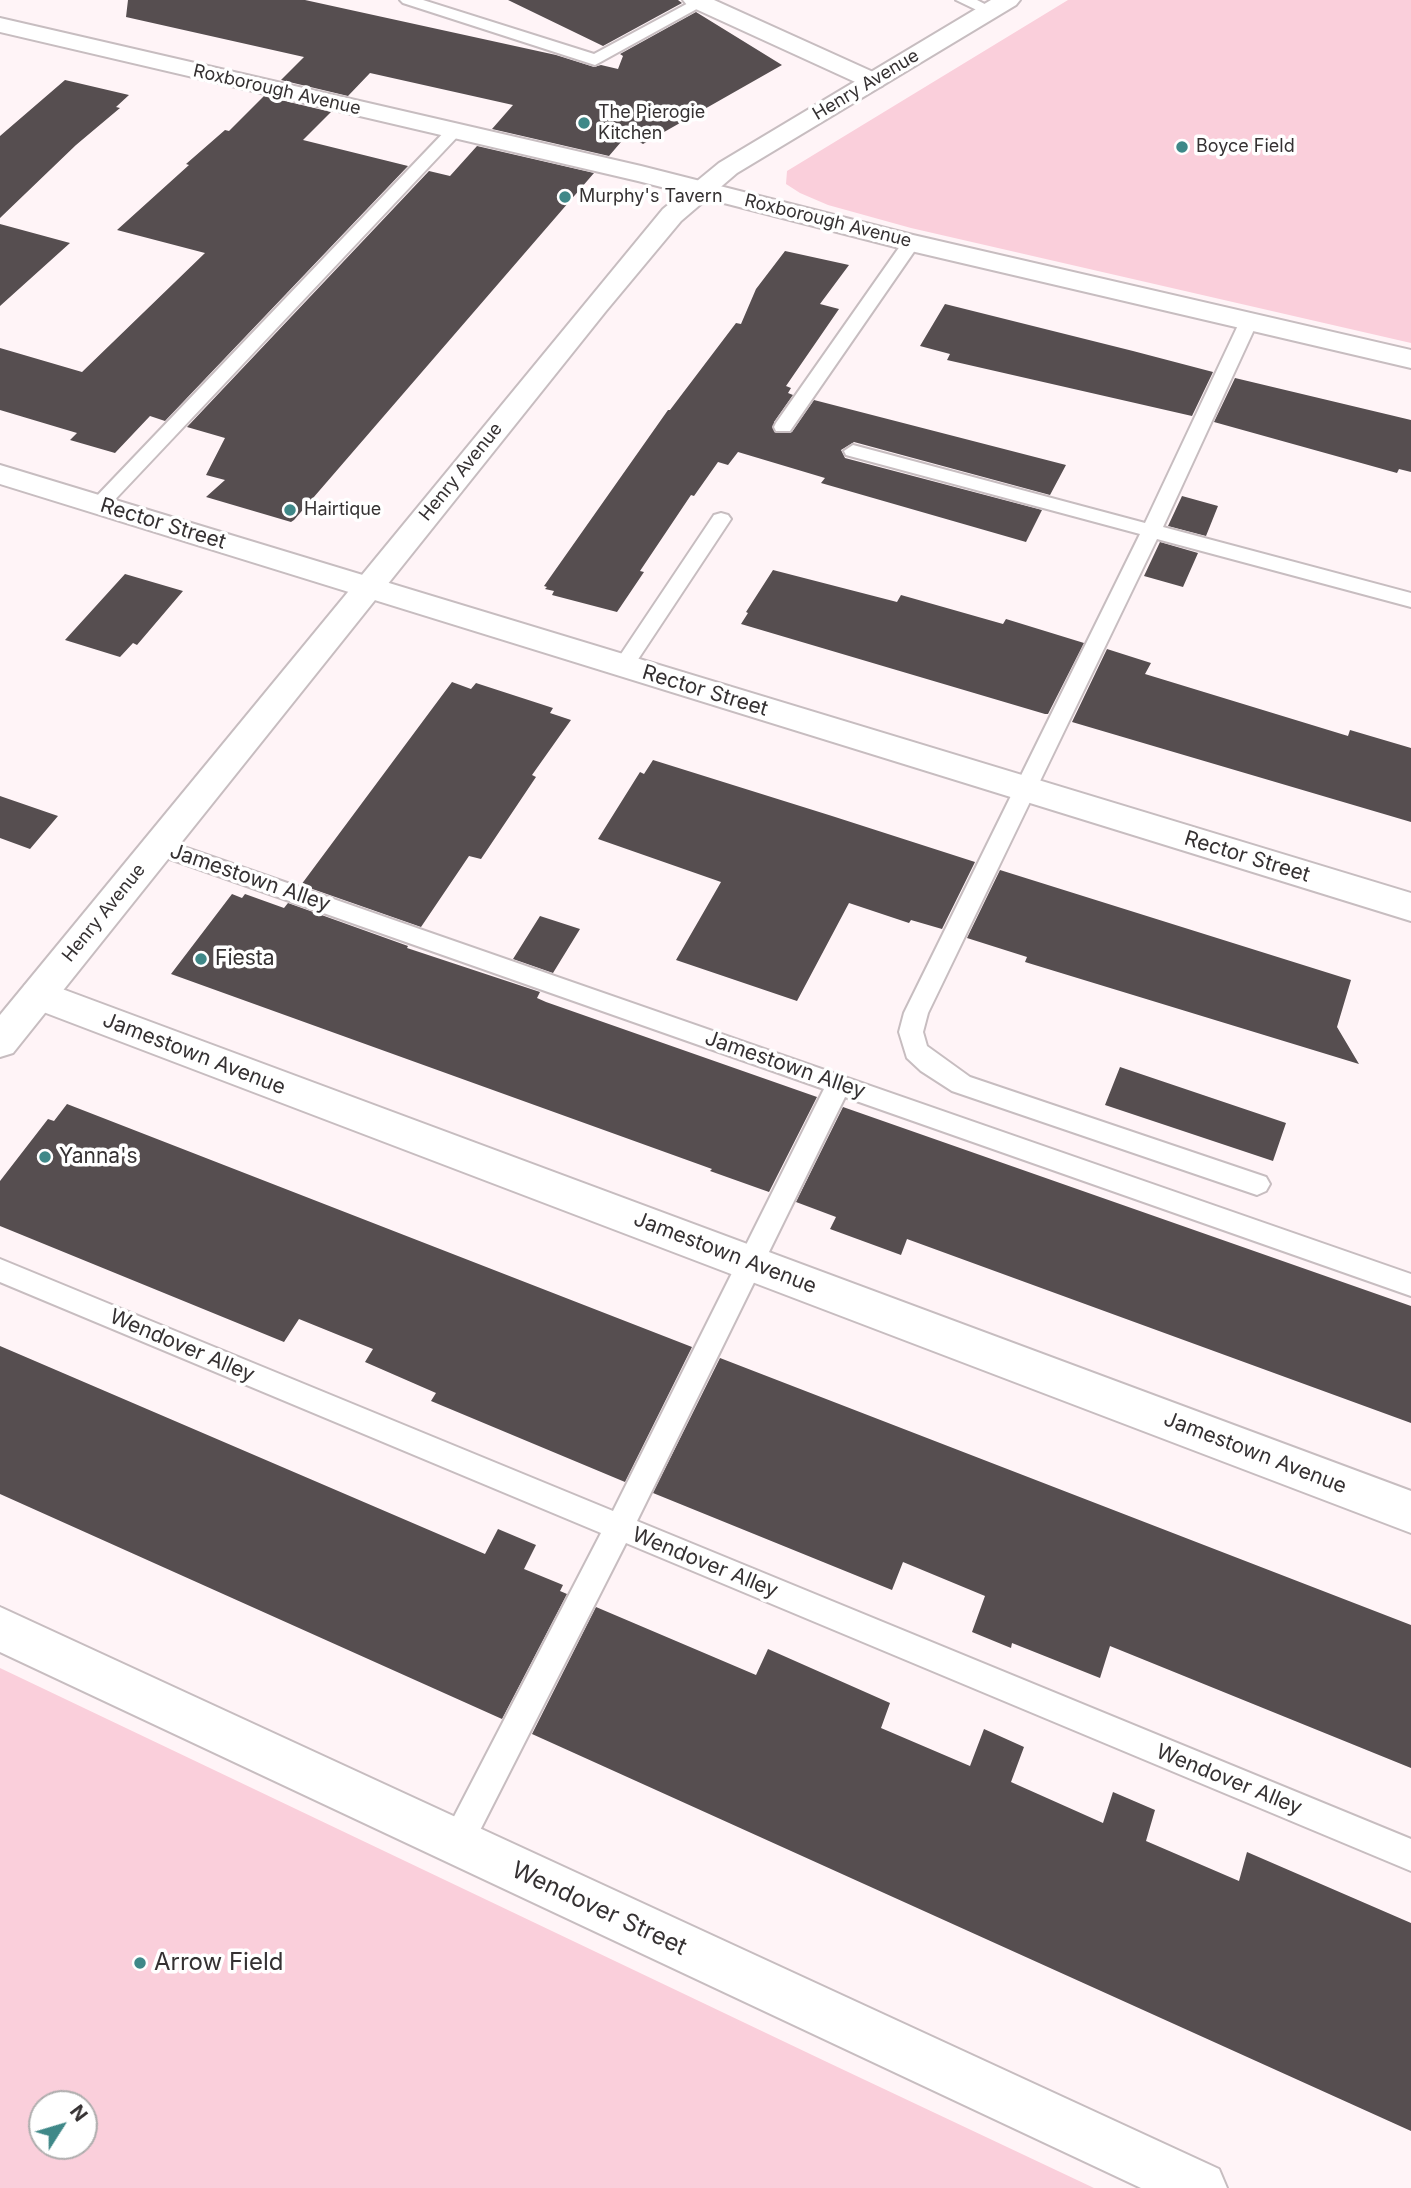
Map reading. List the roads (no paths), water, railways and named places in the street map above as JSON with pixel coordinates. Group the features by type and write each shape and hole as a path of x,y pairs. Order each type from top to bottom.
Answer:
{"street":[{"path":"700,1 873,81"},
{"name":"Henry Avenue","path":"0,1042 640,253 700,189 729,168 999,6"},
{"name":"Roxborough Avenue","path":"0,25 700,189 911,243 1411,359"},
{"name":"Rector Street","path":"0,474 1411,907"},
{"name":"Jamestown Avenue","path":"38,995 1411,1512"},
{"name":"Wendover Street","path":"0,1629 1200,2188"}],"lane":[{"path":"408,0 595,60 700,1"},
{"path":"964,0 999,6"},
{"path":"100,505 454,131"},
{"path":"783,427 911,243"},
{"path":"1249,321 1151,531 916,1013 911,1032 916,1051 930,1065 961,1084 1257,1184"},
{"path":"853,451 1411,600"},
{"path":"624,666 721,519"},
{"name":"Jamestown Alley","path":"158,846 1411,1284"},
{"path":"457,1843 619,1527 839,1084"},
{"name":"Wendover Alley","path":"0,1270 1411,1855"}],"place":[{"name":"The Pierogie Kitchen","path":"584,123"},
{"name":"Boyce Field","path":"1182,147"},
{"name":"Murphy's Tavern","path":"565,197"},
{"name":"Hairtique","path":"290,510"},
{"name":"Fiesta","path":"201,959"},
{"name":"Yanna's","path":"45,1157"},
{"name":"Arrow Field","path":"140,1963"}]}
